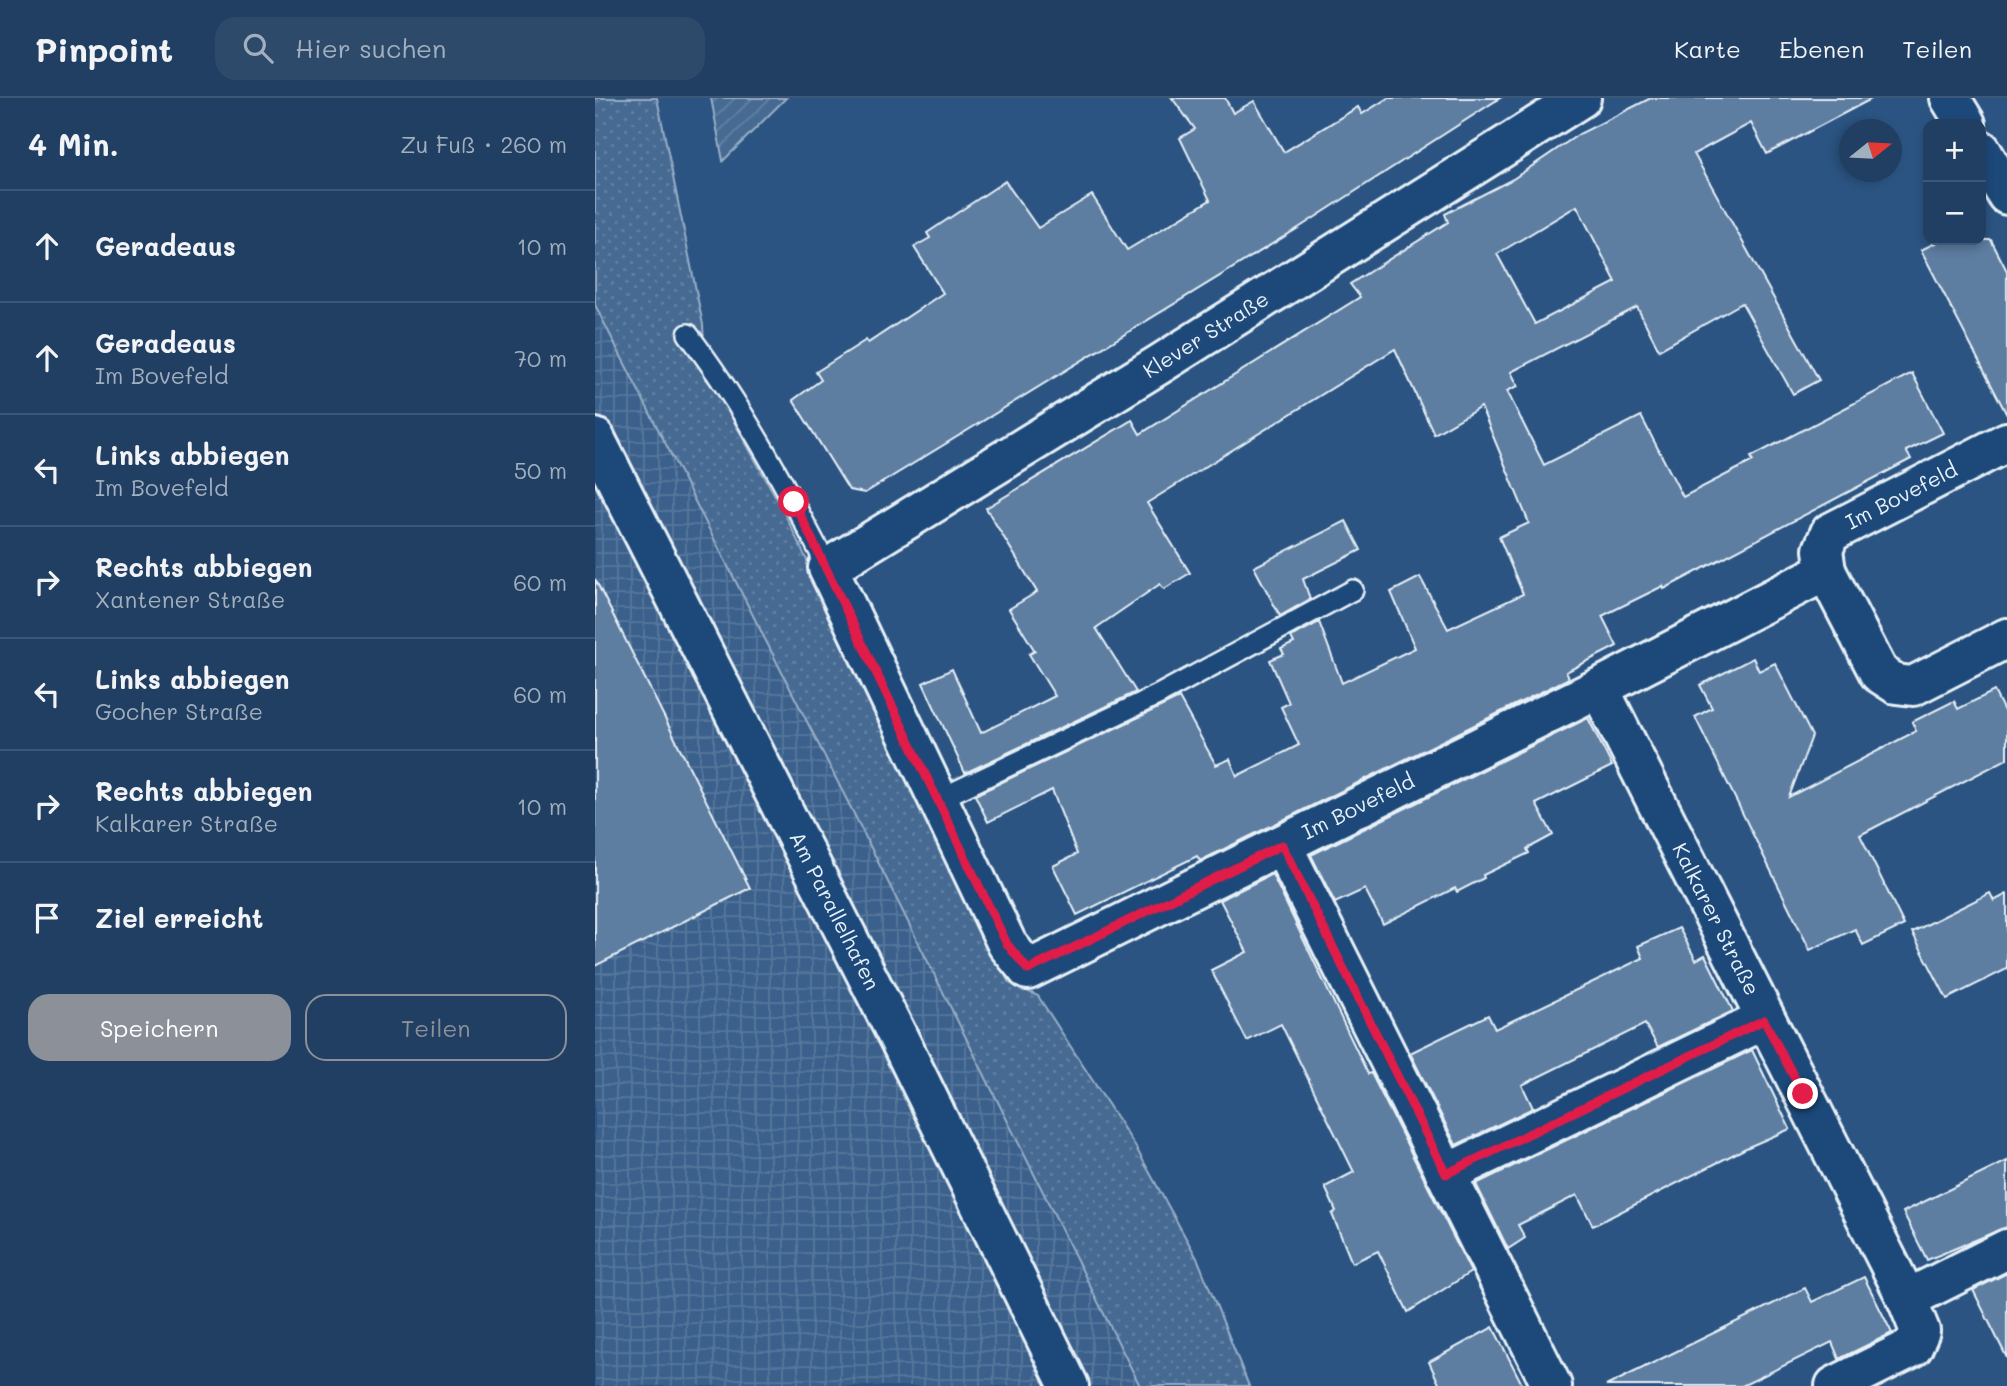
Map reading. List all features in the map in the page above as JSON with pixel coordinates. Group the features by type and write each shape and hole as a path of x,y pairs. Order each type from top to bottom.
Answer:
{"street":[{"name":"Klever Straße","path":"828,568 1160,364 1581,98"},
{"path":"1950,98 1963,119"},
{"path":"1986,159 2007,195"},
{"name":"Am Parallelhafen","path":"595,438 892,1024 1069,1386"},
{"name":"Im Bovefeld","path":"828,568 1007,944 1028,970 1599,688 1826,571 1823,550 1830,533 2007,442"},
{"path":"1826,571 1879,673 1896,684 1913,685 2007,638"},
{"name":"Kalkarer Straße","path":"1599,688 1764,1020 1907,1299 1920,1331 1913,1348 1835,1386"},
{"path":"1282,845 1552,1386"},
{"path":"1446,1174 1764,1020"},
{"path":"1907,1299 2007,1250"}],"lane":[{"path":"688,334 720,376 794,502 828,568"},
{"path":"937,800 1158,695 1353,590"}],"shaded area":[{"path":"595,98 657,98 703,325 706,379 718,393 782,508 1009,983 1038,996 1135,1146 1198,1260 1249,1386 1140,1386 852,810 595,305"},
{"path":"711,98 786,98 723,161"},
{"path":"595,305 852,810 1140,1386 595,1386"}],"building":[{"path":"1172,98 1225,98 1233,113 1254,101 1284,152 1358,107 1362,114 1388,98 1500,98 1300,227 865,493 849,490 793,400 821,380 816,372 866,340 868,343 943,293 914,247 930,238 927,233 1005,181 1038,228 1092,195 1127,250 1210,200 1180,138 1195,129"},
{"path":"1651,98 1873,98 1767,154 1751,123 1694,154 1819,380 1793,394 1742,303 1659,350 1637,307 1511,372 1518,386 1507,391 1544,465 1641,416 1683,497 1753,461 1751,457 1912,373 1943,433 1906,451 1911,459 1664,589 1663,586 1602,616 1617,646 1566,672 1569,678 1200,861 1197,856 1077,915 1053,866 1077,854 1052,790 988,822 975,795 1179,698 1216,765 1230,759 1237,776 1299,745 1281,707 1289,703 1270,660 1284,654 1281,649 1294,643 1291,637 1319,622 1342,683 1415,648 1391,592 1420,577 1448,629 1523,594 1499,537 1529,523 1481,407 1434,434 1395,349 1147,503 1190,573 1164,589 1160,584 1096,628 1136,692 965,773 923,683 952,669 981,733 1055,696 1029,654 1035,651 1009,609 1037,592 986,508 1132,420 1140,434 1360,297 1350,284 1448,222 1445,214 1513,179 1579,134","holes":["1577,206 1616,282 1535,324 1497,254"]},
{"path":"1986,240 1991,240 2007,271 2007,415 1921,250 1931,245 1986,245"},
{"path":"1346,521 1361,550 1303,579 1310,599 1280,616 1254,567"},
{"path":"595,579 750,888 595,966"},
{"path":"1753,658 1759,671 1775,663 1812,736 1789,797 1916,731 1912,722 1954,701 1958,709 1994,691 2007,717 2007,759 1860,835 1904,925 1863,945 1855,929 1810,950 1695,717 1712,708 1700,685"},
{"path":"1588,718 1612,766 1536,804 1553,835 1527,849 1529,853 1483,875 1484,878 1457,892 1455,888 1383,924 1365,889 1335,903 1311,855"},
{"path":"1272,874 1368,1074 1371,1073 1471,1272 1408,1312 1378,1251 1352,1263 1332,1214 1336,1211 1325,1187 1354,1172 1281,1024 1247,1041 1211,970 1247,952 1220,900"},
{"path":"1990,893 1994,901 2007,894 2007,969 1947,999 1912,932"},
{"path":"1679,928 1696,960 1705,955 1733,1011 1658,1047 1645,1024 1522,1085 1533,1108 1456,1145 1410,1053 1488,1015 1495,1029 1643,958 1638,946"},
{"path":"1752,1050 1790,1129 1746,1148 1593,1226 1577,1195 1518,1225 1525,1238 1508,1249 1476,1184"},
{"path":"2007,1161 2007,1227 1927,1260 1903,1212"},
{"path":"2007,1273 2007,1358 1973,1290"},
{"path":"1864,1277 1892,1333 1839,1359 1832,1342 1742,1386 1606,1386 1805,1288 1812,1302"},
{"path":"1493,1327 1523,1386 1440,1386 1429,1362"}],"route":[{"path":"794,502 1007,944 1028,970 1282,845 1446,1174 1764,1020 1803,1094"}]}
